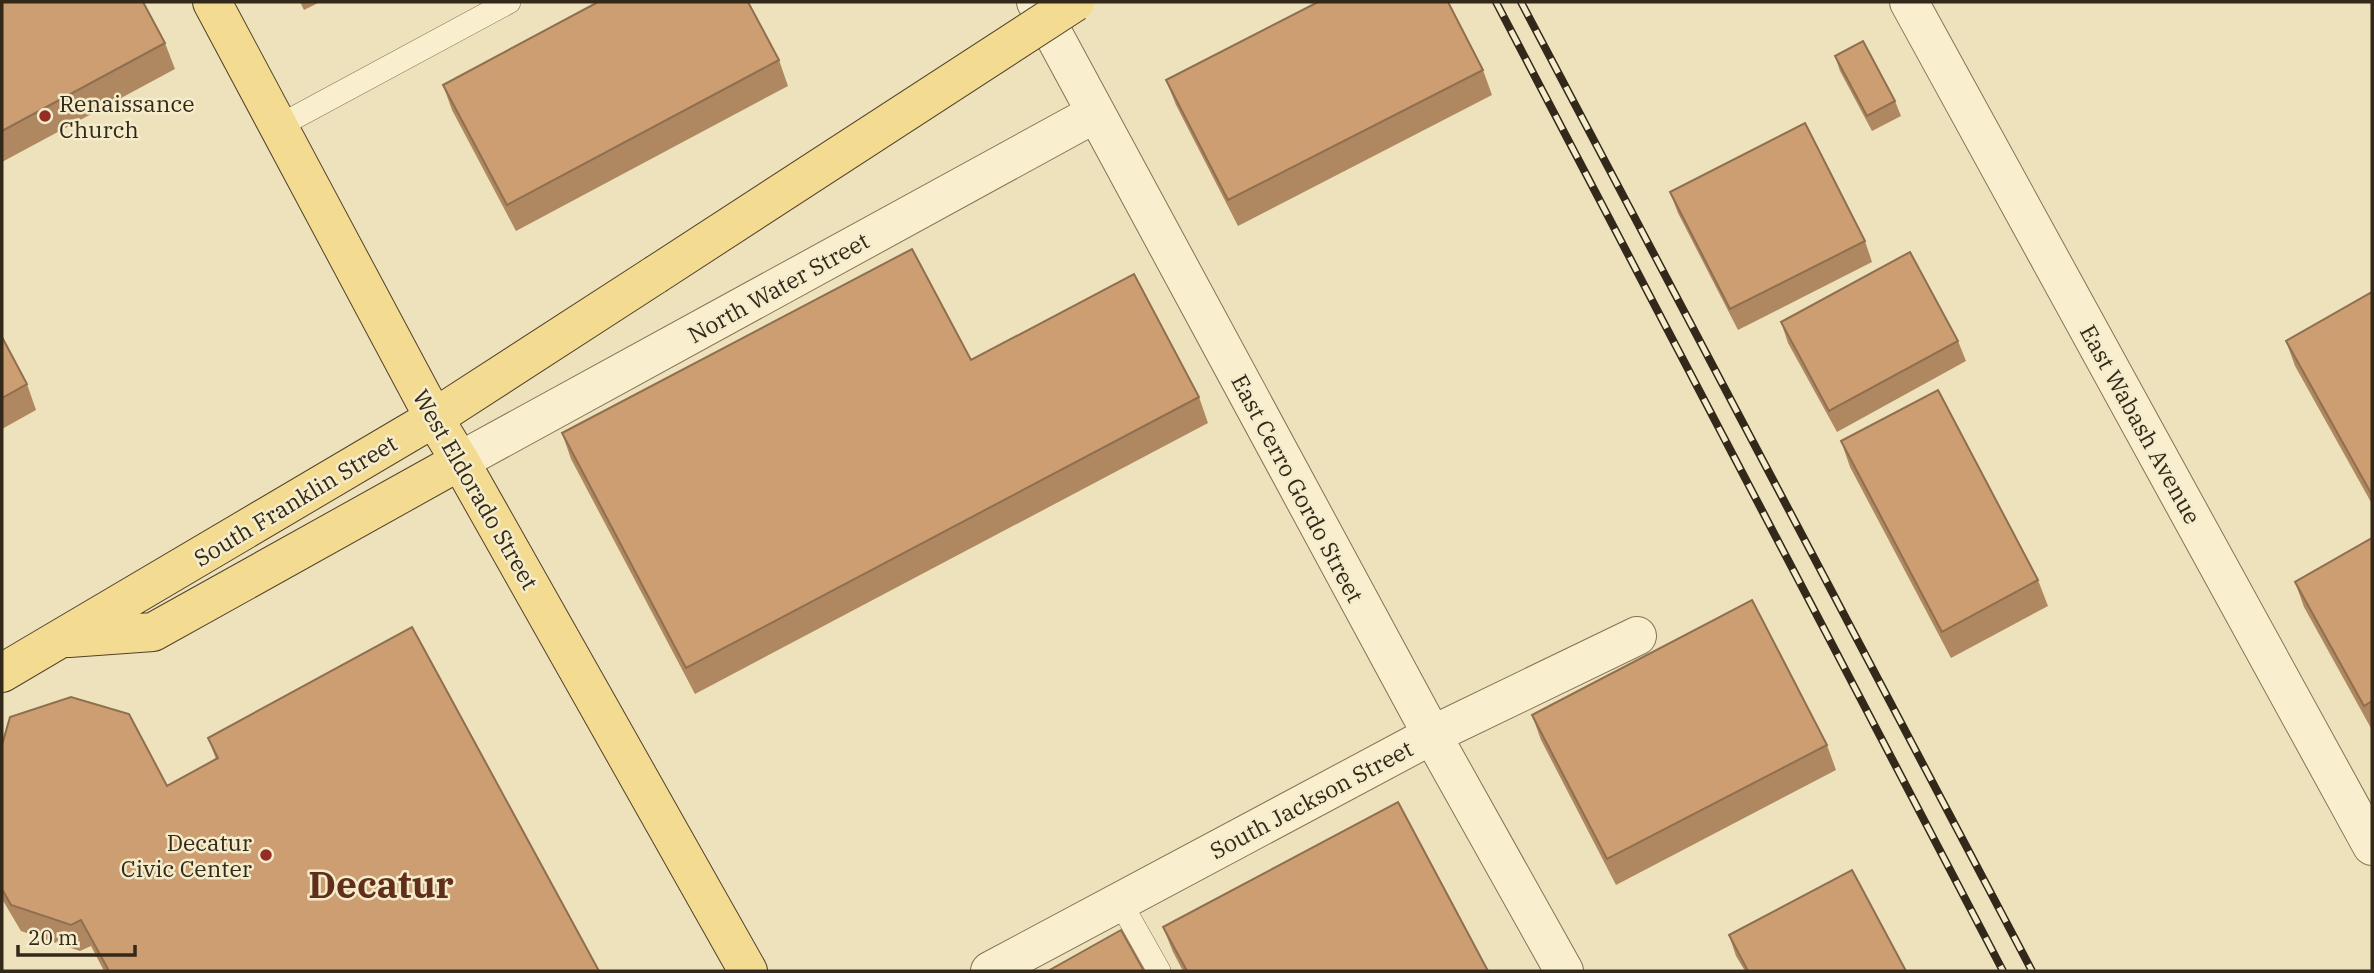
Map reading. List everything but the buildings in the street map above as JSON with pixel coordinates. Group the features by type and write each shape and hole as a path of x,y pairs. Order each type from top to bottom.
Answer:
{"main road":[{"name":"West Eldorado Street","path":"212,2 434,418 748,971"},
{"name":"South Franklin Street","path":"2,673 434,418 1075,2"},
{"path":"60,639 153,632 460,461"}],"street":[{"name":"East Cerro Gordo Street","path":"1036,2 1432,734 1564,971"},
{"name":"East Wabash Avenue","path":"1909,2 2372,846"},
{"name":"North Water Street","path":"460,461 1096,113"},
{"name":"South Jackson Street","path":"990,971 1432,734 1637,636"}],"lane":[{"path":"279,126 509,2"},
{"path":"1120,902 1159,971"}],"railway":[{"path":"1496,2 2003,971"},
{"path":"1521,2 2032,971"}],"place":[{"name":"Renaissance Church","path":"45,116"},
{"name":"Decatur Civic Center","path":"266,855"}],"district":[{"name":"Decatur","path":"381,884"}]}
